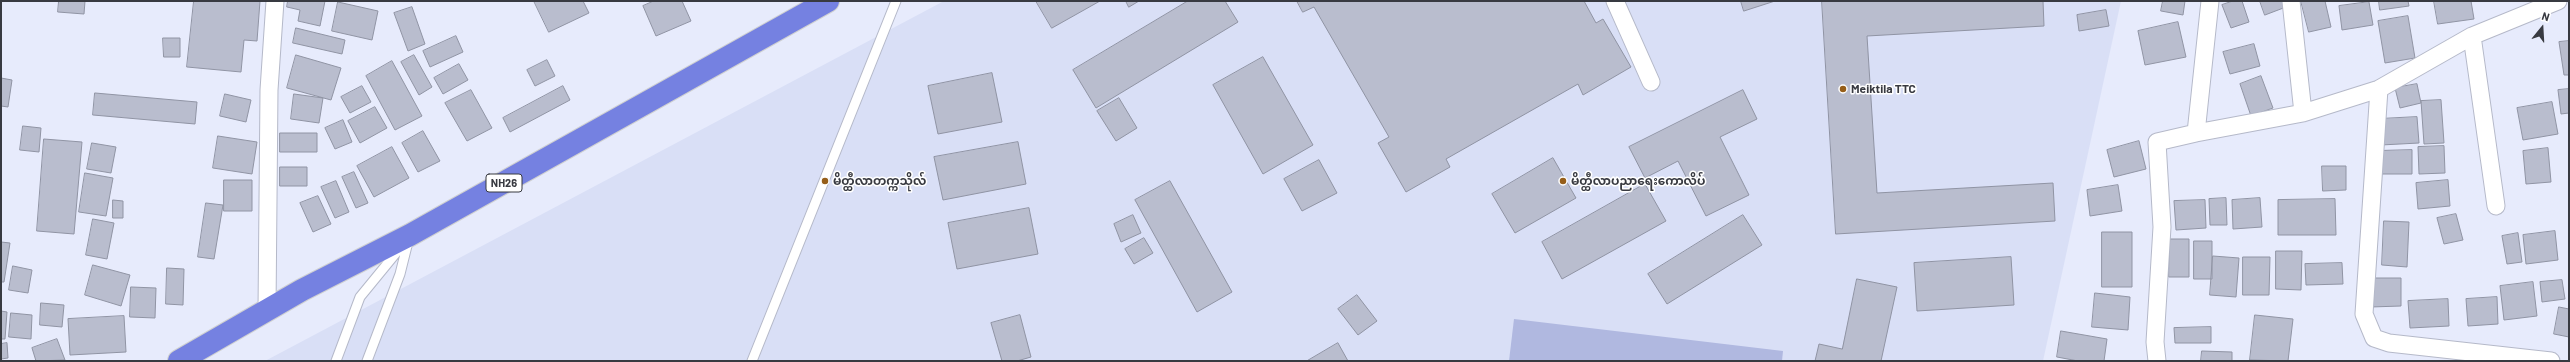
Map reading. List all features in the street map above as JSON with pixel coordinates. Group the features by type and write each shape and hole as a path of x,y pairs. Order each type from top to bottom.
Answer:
{"highway":[{"name":"NH26","path":"179,361 267,310 410,235 828,1"}],"street":[{"path":"267,310 269,90 275,1"},
{"path":"1615,1 1651,82"},
{"path":"2196,133 2210,1"},
{"path":"2291,1 2303,113"},
{"path":"2157,361 2155,342 2162,227 2158,142 2196,133 2303,113 2379,89 2472,36 2558,1"},
{"path":"2472,36 2496,206"},
{"path":"2379,89 2364,314 2374,338 2389,343 2551,361"}],"lane":[{"path":"752,361 896,1"},
{"path":"336,361 360,297 410,235"},
{"path":"367,361 400,274 410,235"}],"shaded area":[{"name":"မိတ္ထီလာပညာရေးကောလိပ်","path":"944,1 2121,1 2043,361 265,361"},
{"path":"1514,319 1783,351 1782,361 1509,361"}],"building":[{"path":"59,1 85,1 84,14 58,12"},
{"path":"194,1 260,1 257,41 244,40 241,72 187,67"},
{"path":"288,1 325,1 320,26 298,21 300,10 287,7"},
{"path":"534,1 583,1 589,13 549,32"},
{"path":"654,1 682,1 691,21 656,36 643,6"},
{"path":"1036,1 1100,1 1052,28"},
{"path":"1126,1 1139,1 1129,7"},
{"path":"1188,1 1225,1 1238,22 1096,108 1073,70"},
{"path":"1297,1 1584,1 1596,23 1603,19 1631,67 1583,95 1578,84 1446,159 1450,167 1406,192 1378,143 1389,137 1314,7 1303,12"},
{"path":"1741,1 1775,1 1744,11"},
{"path":"1822,1 2043,1 2044,26 1867,36 1877,193 2053,183 2055,221 1836,234"},
{"path":"2163,1 2185,1 2183,15 2161,11"},
{"path":"2233,1 2242,1 2249,22 2231,28 2222,5"},
{"path":"2260,1 2284,1 2286,7 2265,15"},
{"path":"2301,1 2325,1 2331,27 2309,32"},
{"path":"2379,1 2408,1 2409,6 2380,10"},
{"path":"2434,1 2471,1 2474,19 2438,24"},
{"path":"338,2 378,11 372,40 332,31"},
{"path":"2369,2 2373,25 2342,30 2339,6"},
{"path":"412,7 425,44 408,51 394,13"},
{"path":"2106,10 2109,26 2079,31 2077,15"},
{"path":"2408,16 2415,58 2385,63 2378,21"},
{"path":"2178,22 2186,57 2145,65 2138,31"},
{"path":"296,28 345,40 342,54 293,43"},
{"path":"456,36 463,52 430,67 423,51"},
{"path":"163,38 180,38 180,57 164,57"},
{"path":"2569,41 2569,75 2564,75 2559,42"},
{"path":"2254,44 2260,66 2230,74 2223,52"},
{"path":"296,55 341,68 331,100 287,88"},
{"path":"414,55 432,87 419,95 401,62"},
{"path":"1263,57 1313,145 1263,174 1213,85"},
{"path":"547,60 555,76 535,86 527,70"},
{"path":"392,61 422,116 395,130 366,76"},
{"path":"459,64 468,80 443,94 434,78"},
{"path":"992,73 1002,122 938,134 928,86"},
{"path":"2261,76 2273,108 2251,116 2240,84"},
{"path":"1,78 12,80 8,107 1,106"},
{"path":"2417,84 2421,103 2400,108 2395,88"},
{"path":"362,86 371,102 350,113 341,97"},
{"path":"563,86 570,100 510,132 503,118"},
{"path":"2569,89 2569,113 2561,114 2558,90"},
{"path":"471,90 492,128 467,141 445,103"},
{"path":"1743,90 1757,119 1720,137 1749,195 1706,216 1678,161 1645,178 1629,147"},
{"path":"95,93 197,102 195,124 93,115"},
{"path":"225,94 251,100 246,122 220,116"},
{"path":"294,94 323,98 319,123 291,119"},
{"path":"1119,98 1137,128 1116,141 1097,111"},
{"path":"2441,100 2444,143 2424,144 2421,101"},
{"path":"2552,102 2558,134 2523,140 2517,108"},
{"path":"375,107 387,128 360,143 348,121"},
{"path":"2417,117 2419,143 2381,145 2379,119"},
{"path":"343,120 352,142 335,149 325,128"},
{"path":"23,126 41,128 39,152 20,150"},
{"path":"423,131 440,161 418,172 402,143"},
{"path":"280,133 317,133 317,152 280,152"},
{"path":"218,136 257,142 252,174 213,168"},
{"path":"44,139 82,142 74,234 37,231"},
{"path":"2139,141 2146,169 2114,177 2107,150"},
{"path":"1018,142 1026,184 943,200 934,157"},
{"path":"92,143 116,147 111,173 87,169"},
{"path":"2444,146 2445,173 2419,174 2418,147"},
{"path":"392,147 409,178 374,197 357,166"},
{"path":"2548,148 2551,182 2526,184 2523,151"},
{"path":"2412,150 2412,174 2377,174 2377,151"},
{"path":"1553,158 1576,198 1515,233 1492,194"},
{"path":"1319,160 1337,193 1302,211 1284,179"},
{"path":"2322,166 2346,166 2346,190 2323,191"},
{"path":"280,167 307,167 307,186 280,186"},
{"path":"354,172 368,203 356,208 342,177"},
{"path":"85,173 113,178 106,216 79,212"},
{"path":"224,180 252,180 252,211 224,211"},
{"path":"2448,180 2450,206 2418,209 2416,183"},
{"path":"336,181 349,212 335,218 321,187"},
{"path":"1170,181 1232,292 1197,312 1135,200"},
{"path":"1645,184 1666,221 1562,279 1542,242"},
{"path":"2118,185 2122,211 2090,216 2087,190"},
{"path":"318,196 331,224 313,232 300,203"},
{"path":"2226,198 2227,225 2210,225 2209,199"},
{"path":"2260,198 2262,227 2233,229 2232,200"},
{"path":"2335,199 2336,235 2278,235 2278,200"},
{"path":"113,200 123,201 123,218 113,218"},
{"path":"2205,200 2206,228 2176,230 2174,201"},
{"path":"206,203 223,205 214,259 198,257"},
{"path":"1029,208 1038,254 957,269 948,223"},
{"path":"2456,214 2463,240 2444,244 2437,218"},
{"path":"1133,215 1141,233 1121,242 1114,224"},
{"path":"1743,215 1762,245 1667,304 1648,274"},
{"path":"93,219 114,223 107,259 86,255"},
{"path":"2384,221 2409,222 2407,267 2382,265"},
{"path":"2555,231 2558,260 2526,264 2523,235"},
{"path":"2102,232 2132,232 2132,287 2102,287"},
{"path":"2518,233 2522,262 2507,264 2502,236"},
{"path":"1144,238 1153,253 1134,264 1125,249"},
{"path":"2170,239 2189,239 2189,277 2169,277"},
{"path":"2194,241 2212,241 2212,279 2194,279"},
{"path":"1,242 10,243 4,282 1,282"},
{"path":"2276,251 2302,251 2301,290 2276,289"},
{"path":"2213,256 2239,258 2236,297 2210,295"},
{"path":"2011,257 2014,305 1917,311 1914,263"},
{"path":"2243,257 2270,257 2269,295 2243,295"},
{"path":"2342,263 2343,284 2306,285 2305,264"},
{"path":"93,265 130,275 121,306 85,295"},
{"path":"13,266 32,270 28,293 9,290"},
{"path":"167,268 184,269 183,305 166,304"},
{"path":"2370,278 2401,278 2401,306 2371,307"},
{"path":"1857,279 1897,287 1881,361 1815,361 1819,344 1842,349"},
{"path":"2562,280 2565,299 2542,302 2540,282"},
{"path":"2533,282 2537,316 2504,320 2500,286"},
{"path":"131,287 156,288 155,318 130,317"},
{"path":"2095,293 2130,297 2128,330 2092,327"},
{"path":"1357,295 1377,321 1358,335 1338,309"},
{"path":"2497,297 2498,324 2468,326 2466,299"},
{"path":"2448,299 2449,326 2410,328 2408,301"},
{"path":"41,303 64,305 62,327 40,325"},
{"path":"2559,307 2569,309 2569,337 2554,334"},
{"path":"1,311 7,312 5,339 1,339"},
{"path":"11,313 32,315 31,339 9,337"},
{"path":"1020,315 1031,357 1017,361 1002,361 991,323"},
{"path":"2255,315 2293,319 2288,361 2250,360"},
{"path":"124,316 126,352 70,355 68,319"},
{"path":"2211,327 2211,343 2175,343 2174,328"},
{"path":"2061,331 2107,339 2104,361 2078,361 2057,357"},
{"path":"57,339 65,360 36,361 32,348"},
{"path":"7,343 8,358 1,359 1,344"},
{"path":"1338,343 1348,361 1307,361"},
{"path":"2202,351 2232,352 2232,361 2201,361"}],"place":[{"name":"Meiktila TTC","path":"1843,89"},
{"name":"မိတ္ထီလာတက္ကသိုလ်","path":"825,181"},
{"name":"မိတ္ထီလာပညာရေးကောလိပ်","path":"1563,181"}]}
